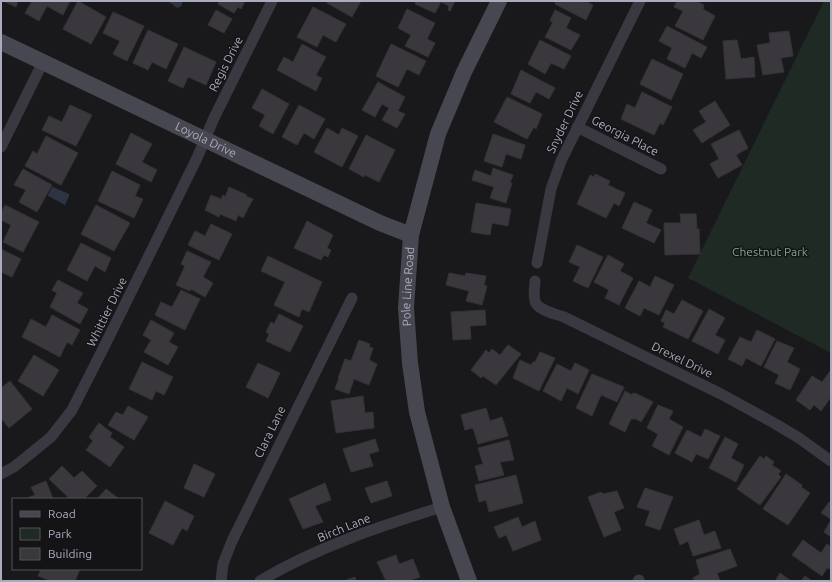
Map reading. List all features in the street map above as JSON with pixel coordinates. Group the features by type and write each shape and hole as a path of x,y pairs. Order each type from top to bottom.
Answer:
{"main road":[{"name":"Pole Line Road","path":"469,581 442,507 417,412 410,363 406,308 411,235 438,134 464,72 499,1"},
{"name":"Loyola Drive","path":"1,42 380,223 411,235"}],"street":[{"name":"Regis Drive","path":"206,139 214,118 272,1"},
{"name":"Snyder Drive","path":"537,263 550,189 577,127 640,1"},
{"path":"1,147 43,62"},
{"name":"Georgia Place","path":"577,127 661,169"},
{"name":"Whittier Drive","path":"1,474 14,467 51,437 72,410 206,139"},
{"name":"Drexel Drive","path":"536,282 534,299 536,305 564,317 721,394 799,438 831,461"},
{"name":"Clara Lane","path":"221,581 223,564 232,541 352,298"},
{"name":"Birch Lane","path":"260,581 285,566 337,544 397,521 442,507"}],"green space":[{"name":"Chestnut Park","path":"824,1 831,1 831,353 688,278"}],"water":[{"path":"168,1 182,1 182,5 177,8"},
{"path":"52,187 69,194 65,205 48,196"}],"building":[{"path":"3,1 18,1 16,7"},
{"path":"32,1 70,1 63,15 47,6 39,21 25,13"},
{"path":"78,1 106,17 91,44 63,29"},
{"path":"220,1 245,1 241,9 238,7 234,13 218,4"},
{"path":"328,1 361,1 352,17 327,3"},
{"path":"416,1 455,1 450,11 448,10 449,6 441,2 435,13 415,4"},
{"path":"556,1 585,1 593,5 586,20 555,4"},
{"path":"677,1 696,1 704,5 703,9 715,16 703,40 675,26 683,11 674,7"},
{"path":"313,7 346,24 336,42 323,35 317,47 297,37"},
{"path":"407,9 435,23 427,39 435,43 428,57 405,46 411,35 398,28"},
{"path":"216,10 232,19 224,33 208,25"},
{"path":"555,10 571,18 566,28 580,35 571,50 545,37 553,22 550,21"},
{"path":"113,12 144,26 127,61 113,54 120,41 103,33"},
{"path":"667,26 707,47 701,58 692,53 685,68 667,59 672,48 659,41"},
{"path":"148,30 178,44 166,69 152,62 148,70 133,63"},
{"path":"789,31 793,56 781,58 784,72 763,75 757,45 770,43 769,33"},
{"path":"540,40 571,56 564,69 551,63 545,74 528,64"},
{"path":"737,40 741,59 754,57 755,77 726,79 723,41"},
{"path":"302,44 326,57 316,75 322,78 316,91 277,70 284,57 293,62"},
{"path":"391,44 426,61 419,75 407,69 398,87 376,76"},
{"path":"184,47 216,62 206,85 188,77 183,88 168,81"},
{"path":"652,59 683,74 671,100 640,84"},
{"path":"521,70 555,88 549,99 536,92 530,103 511,94"},
{"path":"378,82 405,97 398,111 405,114 397,128 382,120 389,108 382,104 375,117 362,110"},
{"path":"262,89 289,104 273,134 259,126 265,115 252,108"},
{"path":"642,92 672,107 663,125 660,123 654,135 621,119 627,104 635,108"},
{"path":"507,97 542,114 536,129 534,127 527,139 494,122"},
{"path":"715,101 730,125 702,143 693,130 706,122 699,111"},
{"path":"70,105 92,115 76,146 42,130 49,116 62,122"},
{"path":"299,105 325,119 314,139 304,133 297,145 282,137"},
{"path":"327,128 339,135 342,128 358,136 342,167 314,152"},
{"path":"739,130 748,148 736,155 742,165 718,178 710,164 719,159 711,144"},
{"path":"131,133 152,144 142,162 157,170 151,182 116,164"},
{"path":"493,134 525,145 521,159 506,154 502,167 484,161"},
{"path":"366,135 395,150 379,182 365,175 364,177 349,169"},
{"path":"46,136 78,153 61,185 25,166 33,151 37,154"},
{"path":"493,168 513,175 506,203 490,198 494,187 472,180 475,170 491,176"},
{"path":"23,169 52,185 37,212 19,202 26,190 14,185"},
{"path":"112,171 140,185 135,196 143,199 134,218 98,201"},
{"path":"595,174 610,181 608,185 625,193 619,206 614,203 606,218 577,204 590,175 594,177"},
{"path":"229,187 253,199 243,218 238,215 236,221 220,214 219,217 205,210 211,195 221,199 223,195 225,197"},
{"path":"634,202 652,210 646,223 661,230 654,243 622,228"},
{"path":"476,203 511,209 508,226 492,223 490,235 471,232"},
{"path":"5,205 39,222 23,252 3,242 11,225 1,220 1,213"},
{"path":"96,205 130,223 114,251 81,234"},
{"path":"680,214 696,214 697,229 699,229 700,254 665,255 664,223 681,223"},
{"path":"307,221 333,235 327,248 331,250 328,257 324,255 321,260 294,248"},
{"path":"211,224 232,234 219,260 188,245 195,231 205,236"},
{"path":"81,243 111,258 105,272 95,266 87,281 67,270"},
{"path":"577,245 603,257 588,288 573,281 580,267 569,262"},
{"path":"1,249 21,259 12,277 1,272"},
{"path":"187,251 211,262 203,277 213,283 205,297 191,289 190,291 176,285 185,266 181,264"},
{"path":"608,255 624,264 620,271 633,278 619,305 605,298 609,290 594,282"},
{"path":"268,256 322,282 309,312 302,309 299,317 274,305 285,282 261,271"},
{"path":"449,273 465,276 466,273 486,276 484,285 487,286 482,305 466,301 469,291 446,285"},
{"path":"655,276 674,285 659,315 644,308 640,316 625,308 639,281 650,287"},
{"path":"58,280 83,293 77,303 88,309 80,324 50,307 57,293 52,290"},
{"path":"181,290 200,299 185,330 155,315 161,302 172,307"},
{"path":"682,300 703,311 688,339 663,327 665,323 661,321 666,310 674,314"},
{"path":"709,309 725,318 715,335 725,340 718,354 692,341"},
{"path":"485,310 486,325 470,326 471,339 453,340 451,312"},
{"path":"279,314 303,326 290,352 266,341 269,334 266,332 271,322 274,324"},
{"path":"52,315 80,330 72,345 67,342 60,357 22,337 31,319 46,327"},
{"path":"151,320 174,333 169,342 178,347 168,365 144,352 151,340 143,335"},
{"path":"757,330 775,339 761,366 746,358 742,366 728,359 740,337 751,342"},
{"path":"359,340 370,344 369,347 373,348 369,360 377,364 369,385 354,379 349,394 335,389 345,359 351,361"},
{"path":"777,341 794,348 787,362 800,369 790,390 775,383 779,375 764,367"},
{"path":"508,345 521,354 496,385 483,376 481,378 471,370 486,350 489,353 492,349 500,355"},
{"path":"540,352 555,358 539,391 513,378 520,360 531,365 535,362"},
{"path":"34,355 59,370 43,396 18,381"},
{"path":"142,362 173,377 164,395 156,391 152,400 129,389"},
{"path":"258,363 280,373 268,398 246,387"},
{"path":"575,363 589,370 578,394 567,388 561,401 543,391 557,364 571,371"},
{"path":"831,370 831,397 821,411 814,405 810,410 796,400 812,376 822,382"},
{"path":"592,374 624,387 617,402 601,395 592,416 576,408"},
{"path":"10,381 32,409 9,428 1,418 1,388"},
{"path":"625,391 632,395 633,393 637,394 653,402 641,422 636,419 631,419 625,432 609,424"},
{"path":"363,396 365,413 373,412 374,428 336,433 331,401"},
{"path":"658,405 673,411 669,419 683,427 669,455 652,446 658,434 647,428"},
{"path":"128,406 148,417 134,440 108,425 116,412 123,415"},
{"path":"486,408 490,421 502,417 508,436 478,444 473,428 465,430 461,415"},
{"path":"99,423 112,433 110,437 124,447 110,467 86,450 93,441 89,437"},
{"path":"705,429 720,436 708,459 696,454 692,462 675,453 687,430 701,437"},
{"path":"725,437 738,444 731,458 744,465 736,482 709,468"},
{"path":"375,439 379,451 369,454 373,466 351,472 343,449"},
{"path":"509,440 514,460 500,462 504,475 479,481 475,466 483,464 478,448"},
{"path":"760,456 764,459 766,456 774,462 772,465 781,471 778,474 781,477 760,505 737,489"},
{"path":"194,464 215,474 204,497 184,488"},
{"path":"62,466 74,478 82,471 97,486 85,498 69,498 49,479"},
{"path":"786,474 802,485 801,487 810,493 788,525 763,509"},
{"path":"516,475 523,503 489,512 486,500 479,502 475,485"},
{"path":"46,481 53,498 28,498 35,495 31,487"},
{"path":"387,481 392,496 371,503 365,488"},
{"path":"325,483 331,500 315,506 323,522 303,529 289,499"},
{"path":"645,488 673,497 660,530 645,525 650,511 637,507"},
{"path":"106,489 118,498 98,498"},
{"path":"617,491 624,508 614,512 621,530 604,537 588,497 601,492 603,494"},
{"path":"165,501 194,516 187,531 182,528 173,545 149,533"},
{"path":"829,502 831,504 831,519 821,513"},
{"path":"518,517 522,527 535,521 541,540 513,551 506,535 499,538 494,527"},
{"path":"699,520 704,535 715,531 721,548 693,556 688,541 680,545 674,529"},
{"path":"831,520 831,537 824,532"},
{"path":"803,540 821,553 827,544 831,547 831,567 829,569 827,568 822,576 792,555"},
{"path":"730,549 737,566 717,573 720,581 694,581 693,578 700,574 696,560"},
{"path":"396,555 399,564 413,559 420,577 409,581 386,581 377,562"},
{"path":"41,570 80,570 75,581 51,581 38,576"},
{"path":"780,573 791,581 775,581"},
{"path":"805,576 812,581 801,581"},
{"path":"355,577 356,581 344,581"}]}
